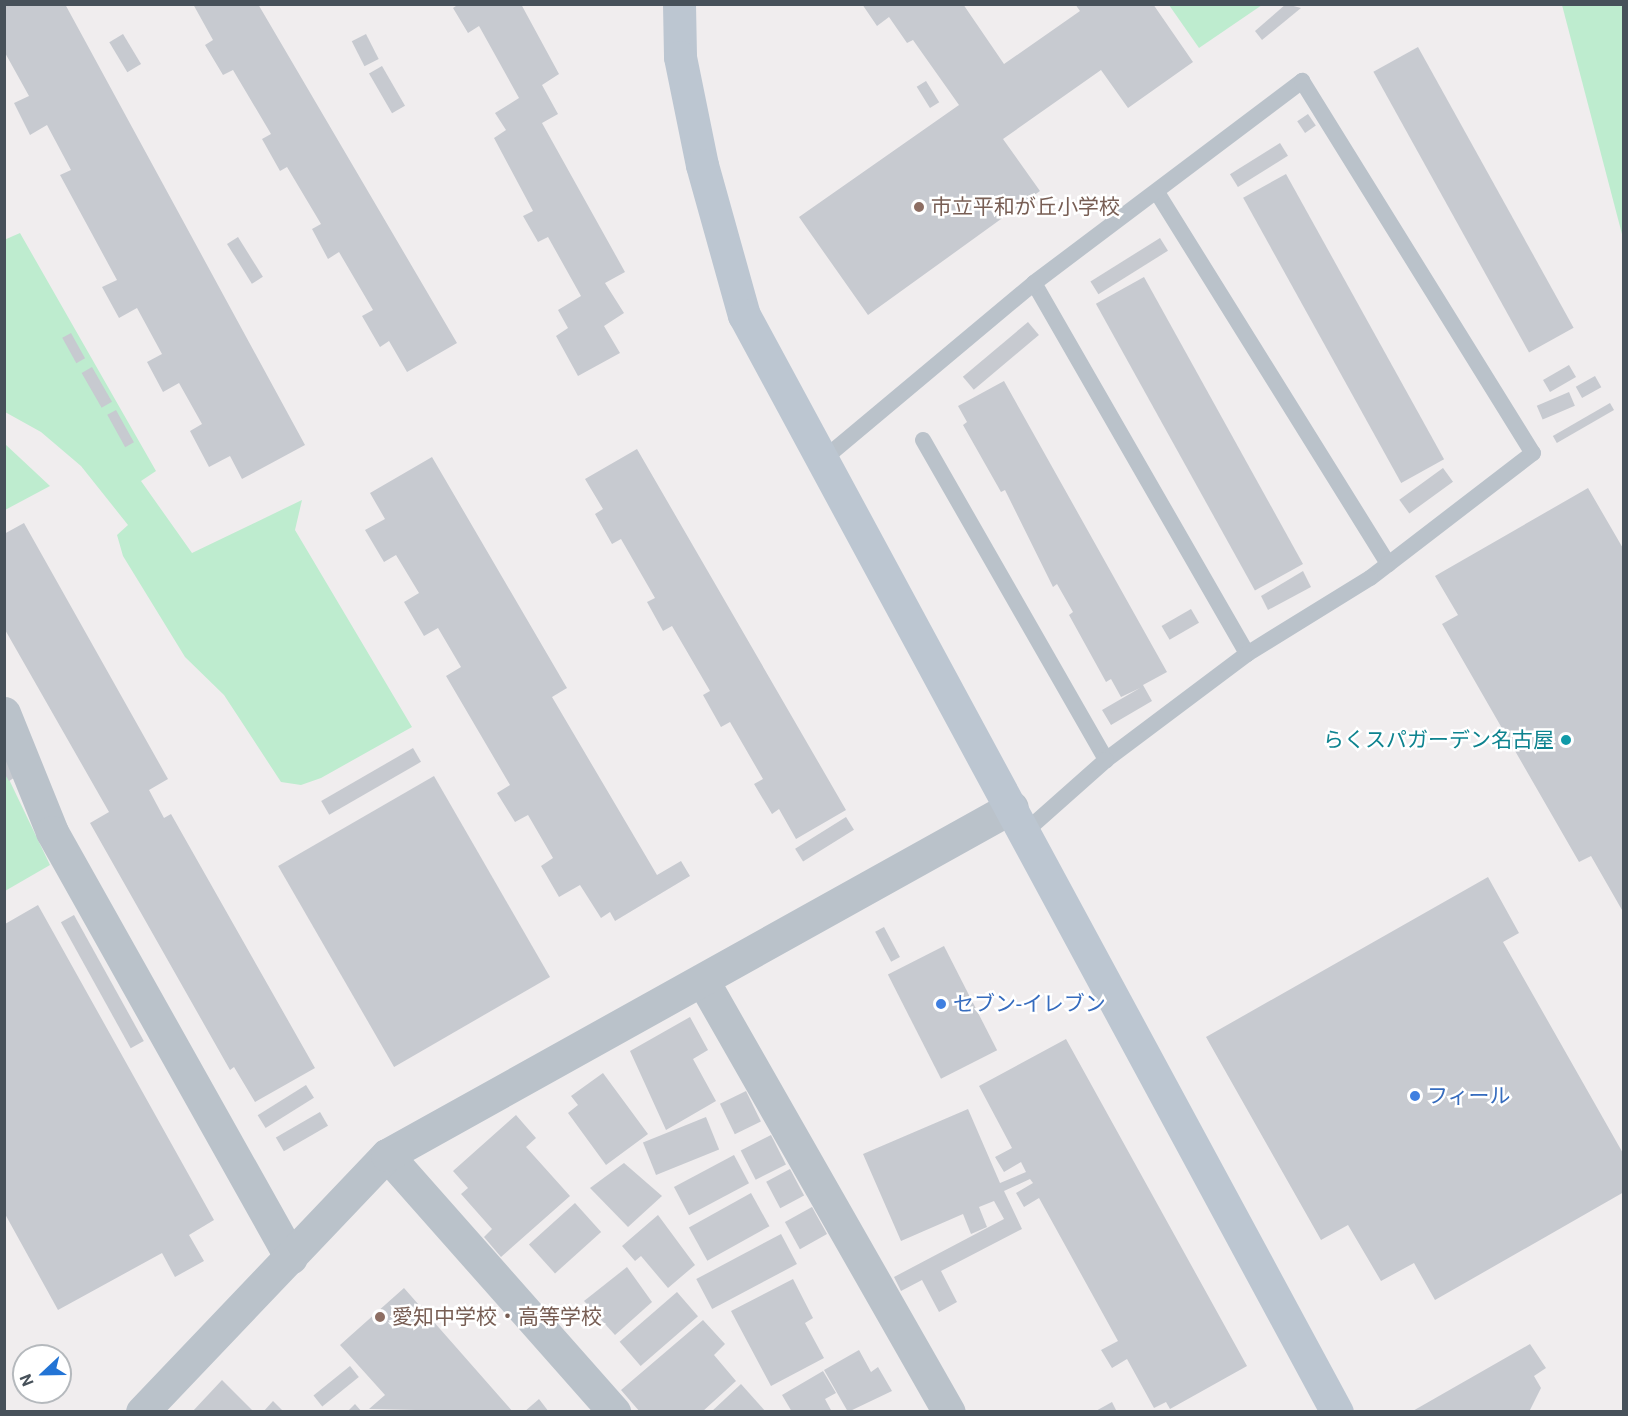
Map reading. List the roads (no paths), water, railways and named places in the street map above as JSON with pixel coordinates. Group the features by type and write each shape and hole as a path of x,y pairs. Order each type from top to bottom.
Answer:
{"street":[{"path":"679,4 680,57 702,165 744,315 819,462 1019,819 1337,1412"},
{"path":"4,713 52,832 291,1258"},
{"path":"142,1412 387,1155 703,981 1019,819"},
{"path":"703,981 949,1412"},
{"path":"387,1155 614,1412"}],"lane":[{"path":"819,462 1034,283 1158,194 1302,81 1533,453 1388,564 1247,654 1106,760 1019,819"},
{"path":"1158,194 1388,564"},
{"path":"1034,283 1247,654"},
{"path":"923,440 1106,760"}],"place":[{"name":"市立平和が丘小学校","path":"919,207"},
{"name":"らくスパガーデン名古屋","path":"1566,740"},
{"name":"セブン-イレブン","path":"941,1004"},
{"name":"フィール","path":"1415,1096"},
{"name":"愛知中学校・高等学校","path":"380,1317"}]}
